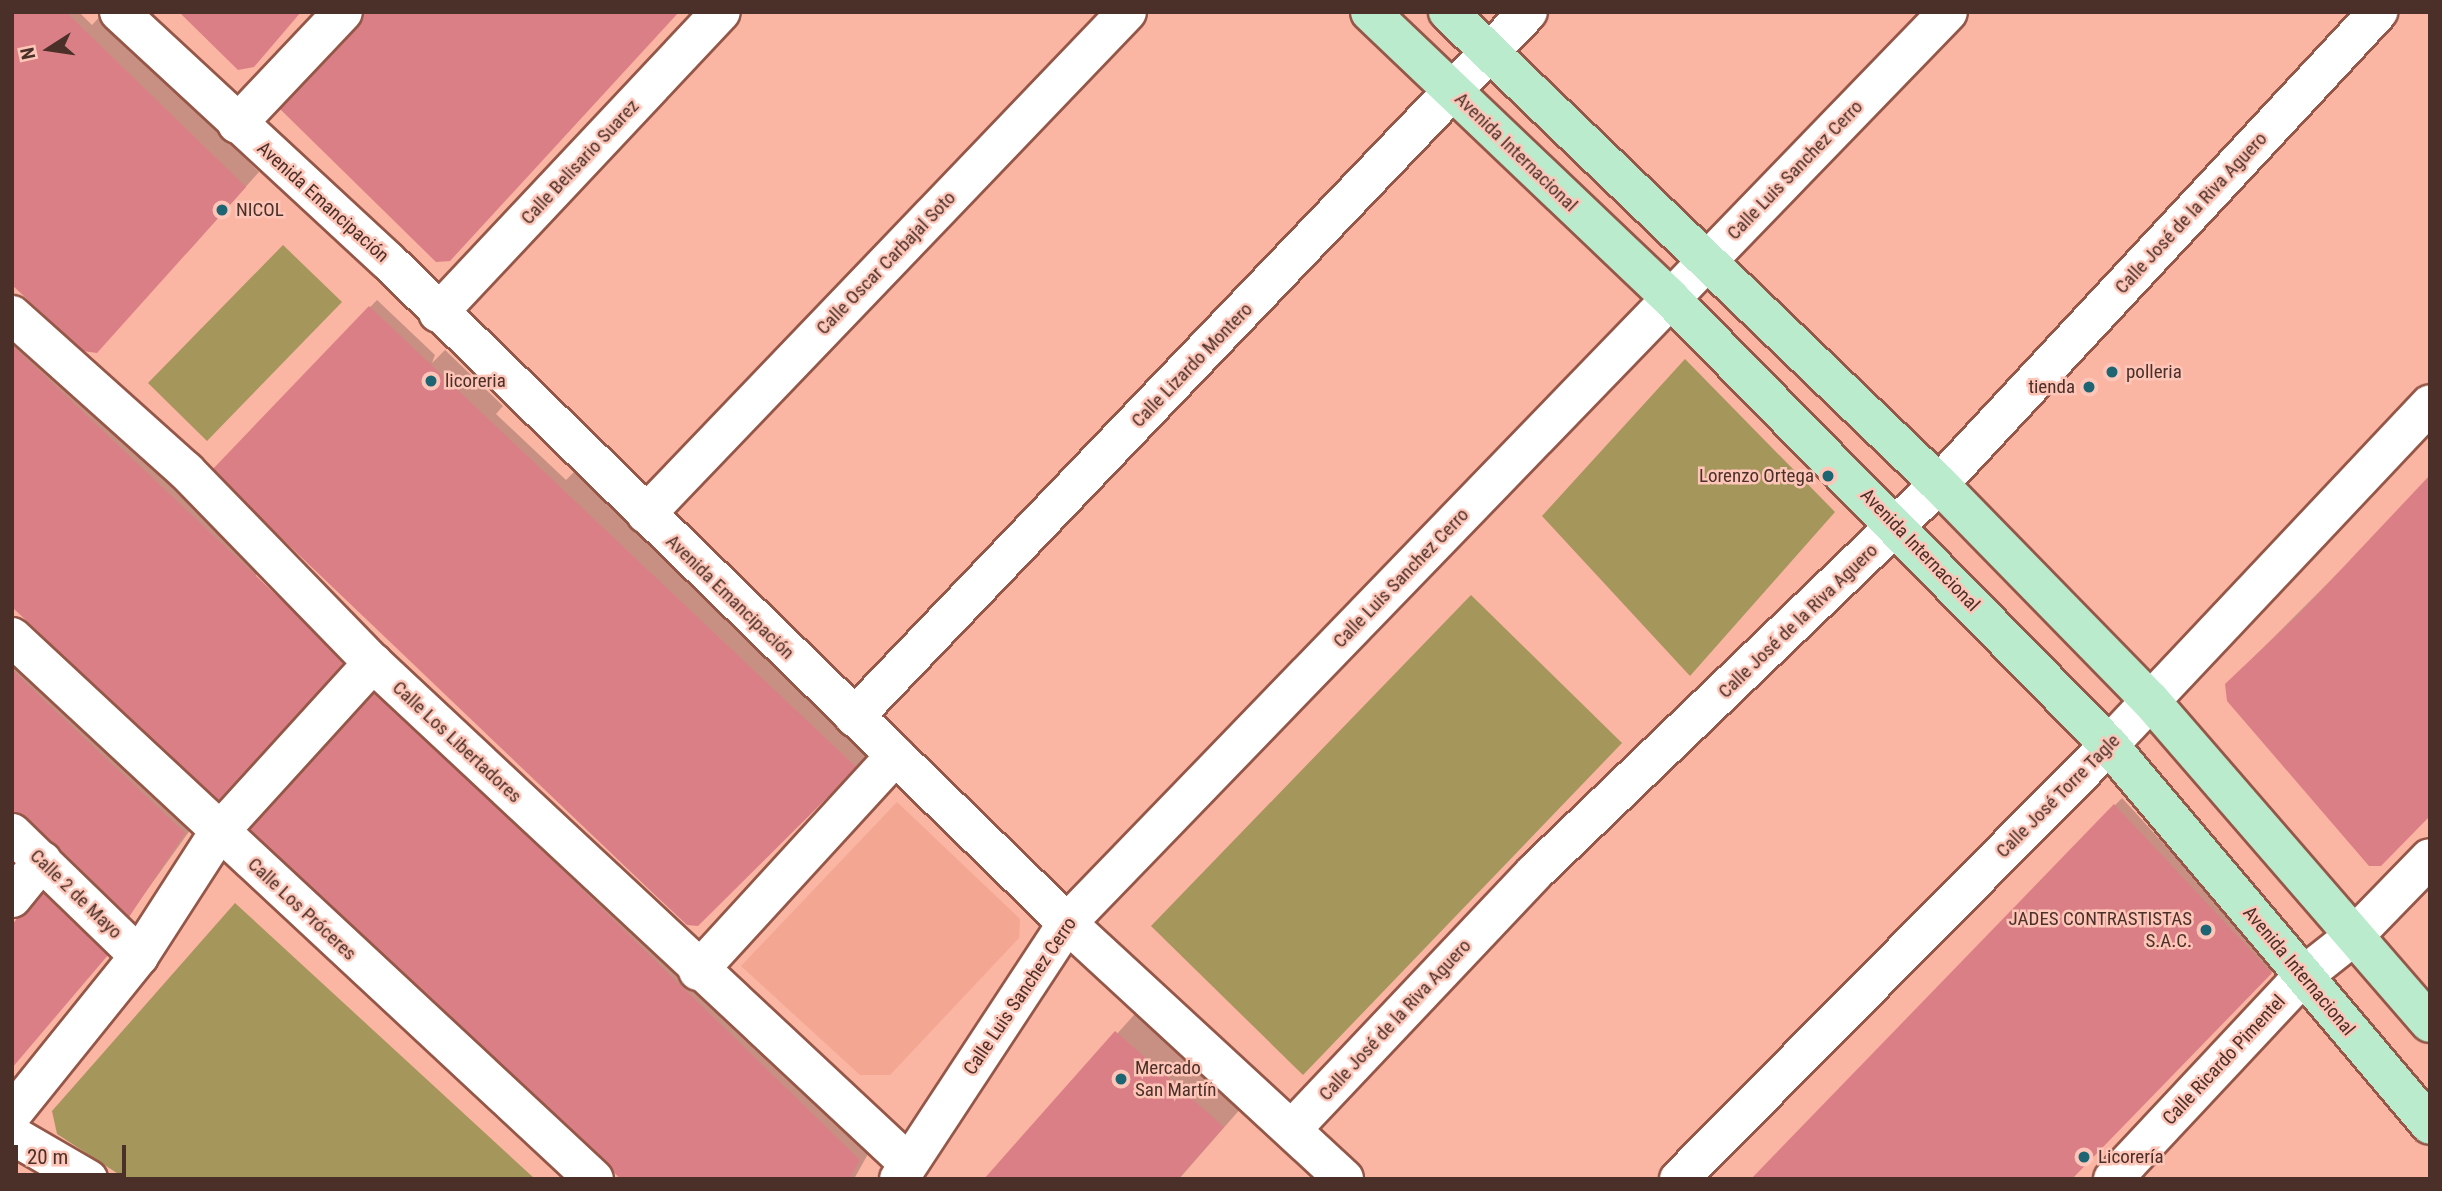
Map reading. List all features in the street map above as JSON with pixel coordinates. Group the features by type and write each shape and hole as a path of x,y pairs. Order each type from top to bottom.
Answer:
{"main road":[{"name":"Avenida Internacional","path":"1370,12 1671,299 1898,526 2109,745 2430,1125"},
{"path":"1448,12 1939,484 2150,700 2430,1023"}],"street":[{"name":"Avenida Emancipación","path":"119,12 438,313 1067,923 1293,1128 1344,1179"},
{"path":"237,124 343,12"},
{"name":"Calle Belisario Suarez","path":"438,313 721,12"},
{"name":"Calle Oscar Carbajal Soto","path":"646,514 1127,12"},
{"name":"Calle Lizardo Montero","path":"854,717 1528,12"},
{"name":"Calle Luis Sanchez Cerro","path":"903,1171 1067,923 1948,12"},
{"name":"Calle José de la Riva Aguero","path":"1293,1128 1535,872 1939,484 2378,12"},
{"name":"Calle Los Libertadores","path":"12,314 186,471 373,663 698,971 903,1171"},
{"name":"Calle José Torre Tagle","path":"1679,1179 2109,745 2430,404"},
{"name":"Calle Los Próceres","path":"12,636 594,1179"},
{"path":"12,1114 139,956 219,832 373,663"},
{"path":"698,971 895,756"},
{"name":"Calle 2 de Mayo","path":"12,833 139,956"},
{"name":"Calle Ricardo Pimentel","path":"2135,1172 2303,976 2356,935 2430,858"},
{"path":"12,898 42,861"},
{"path":"12,1135 88,1179"}],"shaded area":[{"path":"283,245 342,302 207,441 148,383"},
{"path":"1685,359 1835,512 1690,676 1542,516"},
{"path":"1471,595 1622,743 1303,1075 1151,926"},
{"path":"897,802 1020,919 1019,938 890,1075 860,1075 741,966"},
{"path":"235,903 535,1179 126,1179 57,1134 52,1111"}],"building":[{"path":"12,12 66,12 246,187 97,353 83,351 12,285"},
{"path":"179,12 301,12 254,67 238,70"},
{"path":"355,12 679,12 450,261 436,262 280,109 279,92"},
{"path":"369,306 857,768 698,926 687,925 211,471"},
{"path":"12,345 344,659 342,675 221,806 12,607"},
{"path":"2430,475 2430,816 2381,866 2369,866 2227,701 2225,684 2301,612"},
{"path":"12,670 185,833 125,923 12,814"},
{"path":"373,686 860,1160 849,1179 621,1179 246,837 243,817"},
{"path":"2114,804 2272,973 2072,1179 1751,1179"},
{"path":"44,883 114,948 12,1068 12,925"},
{"name":"Mercado San Martín","path":"1115,1031 1224,1127 1178,1179 984,1179"}],"place":[{"name":"NICOL","path":"222,210"},
{"name":"polleria","path":"2112,372"},
{"name":"licoreria","path":"431,381"},
{"name":"tienda","path":"2089,387"},
{"name":"Lorenzo Ortega","path":"1828,476"},
{"name":"JADES CONTRASTISTAS S.A.C.","path":"2206,930"},
{"name":"Mercado San Martín","path":"1121,1079"},
{"name":"Licorería","path":"2084,1157"}]}
